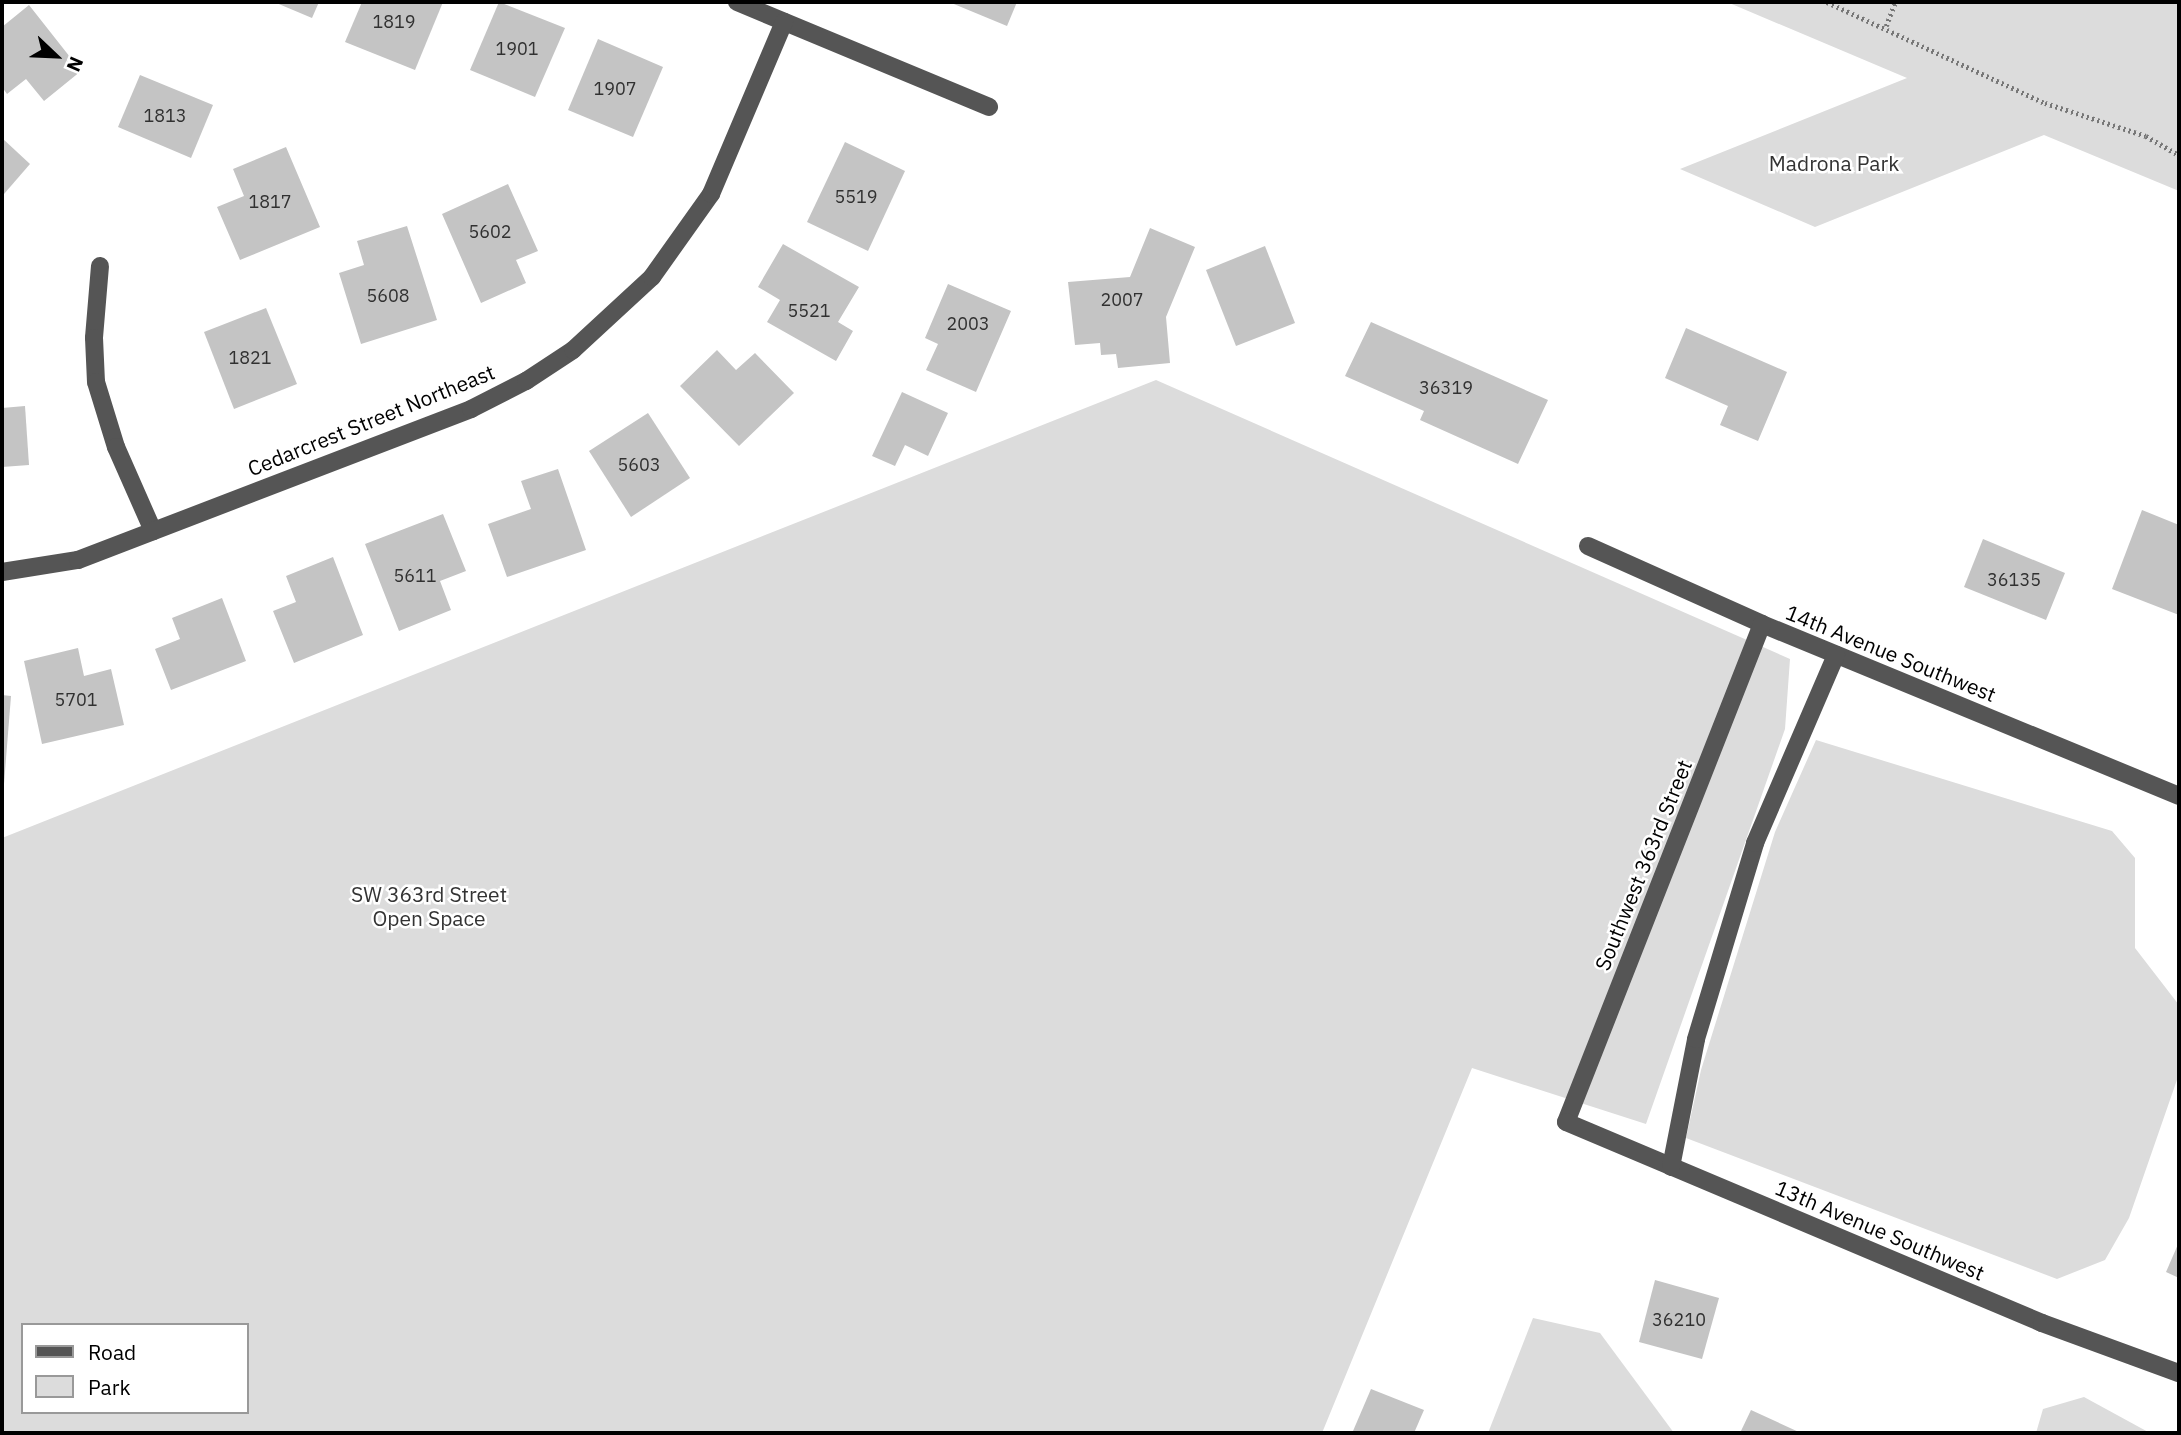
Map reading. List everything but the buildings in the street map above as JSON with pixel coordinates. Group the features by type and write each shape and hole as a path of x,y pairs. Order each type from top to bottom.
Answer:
{"street":[{"path":"737,2 989,107"},
{"name":"Cedarcrest Street Northeast","path":"2,572 78,561 471,409 526,381 573,350 652,277 711,194 784,22"},
{"path":"100,265 94,338 96,382 116,447 153,531"},
{"name":"14th Avenue Southwest","path":"1588,546 1762,624 2179,796"},
{"name":"Southwest 363rd Street","path":"1566,1122 1762,624"},
{"path":"1671,1167 1696,1039 1755,843 1836,655"},
{"name":"13th Avenue Southwest","path":"1566,1122 2042,1323 2179,1373"}],"path":[{"path":"1827,2 1886,26 1914,45 2045,103 2146,136 2179,155"},
{"path":"1886,26 1895,2"}],"green space":[{"name":"Madrona Park","path":"1727,2 2179,2 2179,191 2044,135 1815,227 1680,169 1907,78"},
{"name":"SW 363rd Street Open Space","path":"1156,380 1790,659 1785,729 1646,1124 1472,1068 1322,1433 2,1433 2,838"},
{"path":"1816,740 2112,831 2135,858 2135,948 2179,1005 2179,1074 2129,1218 2105,1260 2057,1279 1686,1138 1701,1070 1775,832"},
{"path":"1533,1318 1600,1333 1674,1433 1488,1433"},
{"path":"2084,1397 2150,1433 2036,1433 2043,1409"}]}
